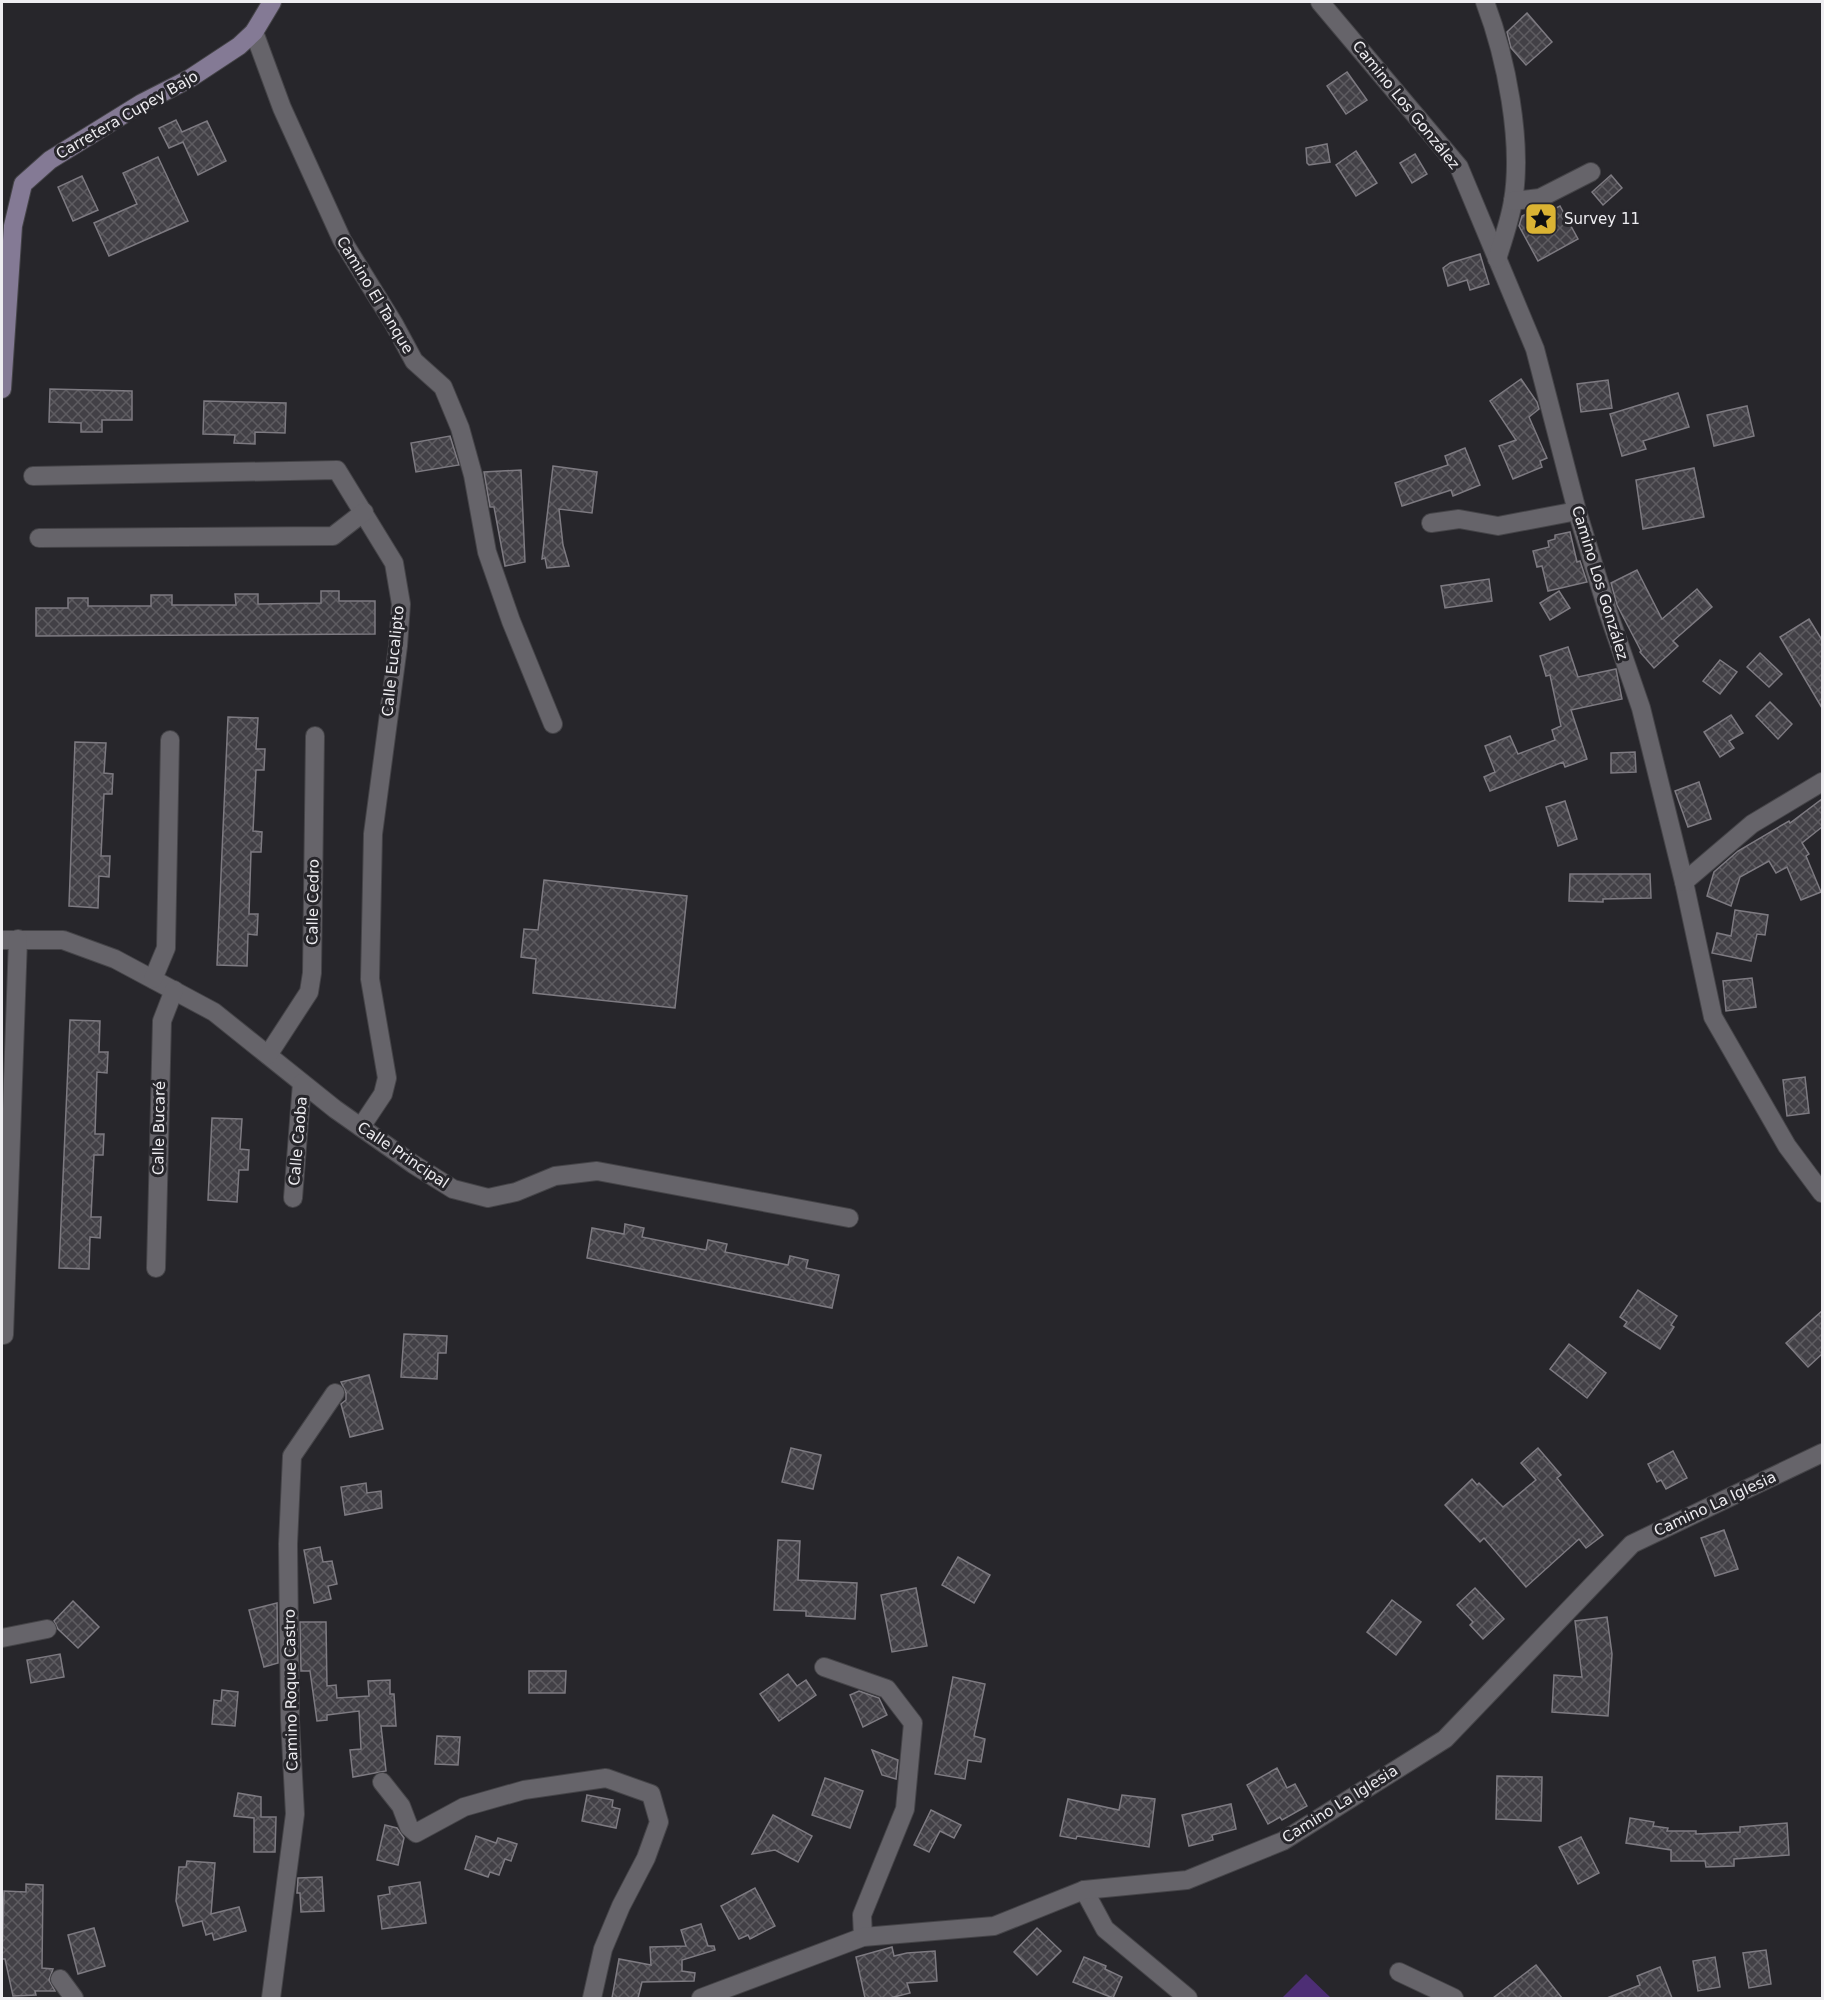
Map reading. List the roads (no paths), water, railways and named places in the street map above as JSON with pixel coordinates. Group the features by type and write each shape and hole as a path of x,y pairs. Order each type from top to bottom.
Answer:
{"street":[{"name":"Carretera Cupey Bajo","path":"2,389 13,226 23,184 50,160 142,104 189,79 239,46 254,32 272,2"},
{"name":"Camino Los González","path":"1320,2 1459,167 1535,349 1577,511 1641,708 1684,882 1713,1017 1787,1146 1822,1192"},
{"path":"1485,2 1494,26 1512,110 1516,146 1513,201 1497,259"},
{"name":"Camino El Tanque","path":"254,32 282,108 342,240 414,361 443,387 460,428 487,552 511,621 553,724"},
{"path":"1513,201 1540,198 1591,171"},
{"name":"Calle Eucalipto","path":"33,476 337,470 394,563 401,604 398,646 372,834 370,979 387,1078 383,1094 361,1127"},
{"path":"1431,523 1459,519 1498,526 1577,511"},
{"path":"39,538 333,536 364,512"},
{"name":"Calle Cedro","path":"268,1055 309,992 312,973 315,736"},
{"path":"153,979 166,948 170,740"},
{"path":"1684,882 1752,824 1822,782"},
{"path":"4,1335 10,939"},
{"name":"Calle Principal","path":"10,939 63,940 115,959 214,1012 361,1127 453,1189 488,1198 516,1192 555,1176 597,1171 849,1218"},
{"name":"Calle Bucaré","path":"156,1268 162,1021 174,990"},
{"name":"Calle Caoba","path":"293,1198 302,1083"},
{"name":"Camino Roque Castro","path":"271,1998 295,1815 290,1708 289,1517 292,1456 335,1393"},
{"name":"Camino La Iglesia","path":"701,1998 863,1937 994,1926 1084,1890 1187,1880 1283,1841 1445,1738 1632,1544 1822,1454"},
{"path":"2,1638 47,1629"},
{"path":"824,1666 887,1689 913,1723 905,1809 862,1915 863,1937"},
{"path":"382,1782 401,1806 410,1827 416,1833 464,1807 524,1790 606,1778 651,1794 658,1822 646,1858 621,1906 603,1949 592,1998"},
{"path":"1084,1890 1105,1929 1188,1998"},
{"path":"1399,1972 1454,1998"},
{"path":"60,1979 74,1998"}],"place":[{"name":"Survey 11","path":"1541,219"}]}
